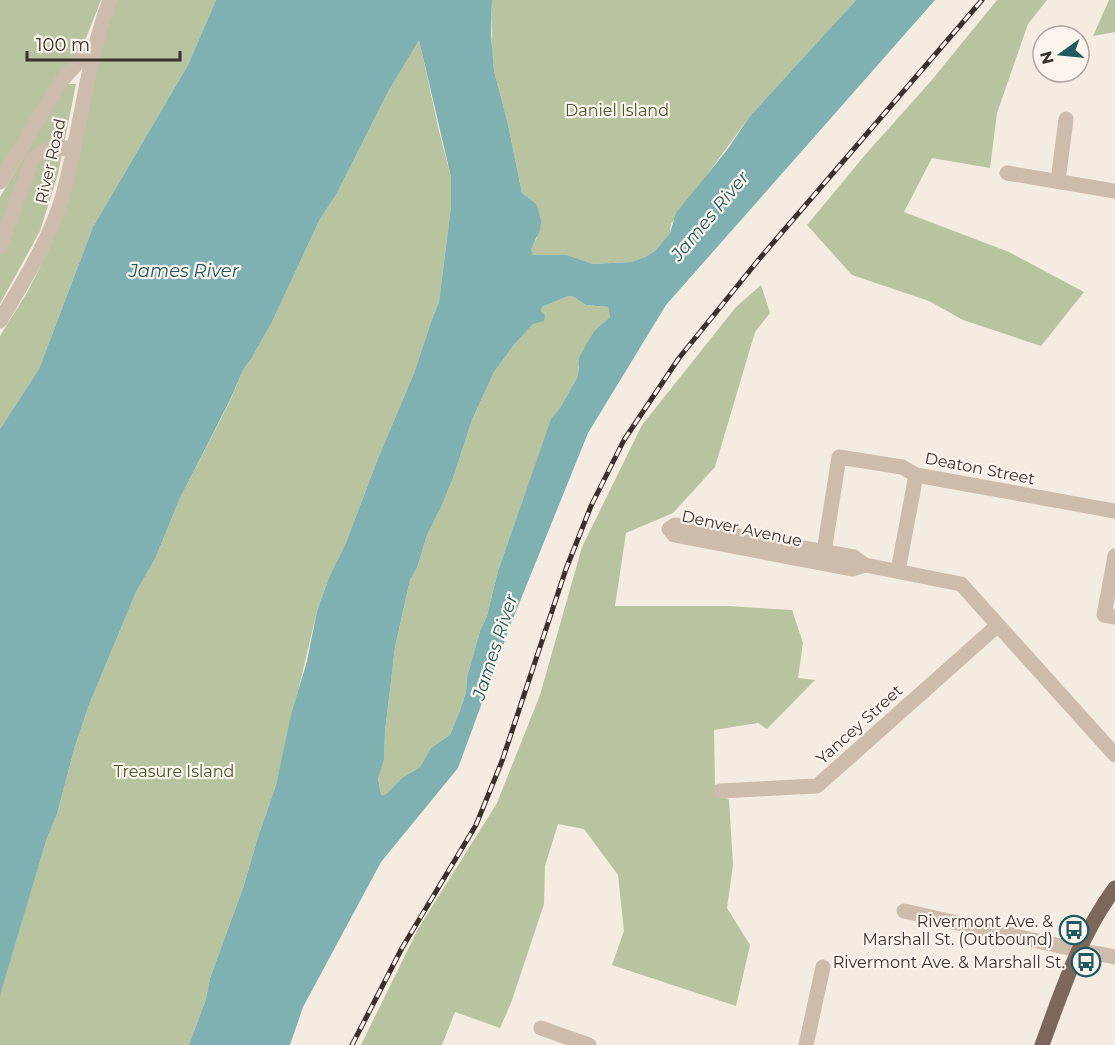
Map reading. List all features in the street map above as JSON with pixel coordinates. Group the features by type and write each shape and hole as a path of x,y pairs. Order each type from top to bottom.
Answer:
{"main road":[{"path":"1042,1045 1078,950 1101,907 1115,888"}],"street":[{"name":"River Road","path":"0,321 47,239 63,194 94,51 110,0"},
{"path":"0,182 62,80 81,59 94,51"},
{"path":"1058,181 1066,119"},
{"path":"0,247 32,160 43,151 74,147"},
{"path":"1007,172 1115,191"},
{"name":"Deaton Street","path":"824,552 840,457 902,467 916,475 1115,512"},
{"path":"898,571 916,475"},
{"name":"Denver Avenue","path":"865,565 852,569 674,535 669,529 675,525 854,557 865,565 961,584 1115,754"},
{"path":"1109,616 1115,556"},
{"name":"Yancey Street","path":"720,791 817,786 998,625"},
{"path":"904,911 1115,957"},
{"path":"806,1045 823,967"},
{"path":"540,1028 589,1045"}],"green space":[{"path":"0,0 101,0 79,56 0,173"},
{"path":"117,0 216,0 188,65 93,227 39,369 0,429 0,336 28,291 51,245 109,21"},
{"name":"Daniel Island","path":"492,0 856,0 750,116 671,224 670,233 655,251 631,262 593,264 567,255 533,255 530,249 537,238 537,206 522,193 494,71"},
{"path":"997,0 1047,0 1028,24 997,113 990,168 932,158 904,212 1009,252 1084,292 1041,346 963,320 929,301 852,275 807,225 931,81"},
{"path":"1109,0 1115,0 1115,32 1093,36"},
{"name":"Treasure Island","path":"419,39 451,177 451,207 439,302 414,373 317,611 276,785 189,1045 0,1045 0,993 47,838 57,814 75,746 89,705 136,592 156,557 179,500 230,401 243,370 272,322 320,219 336,195 389,90"},
{"path":"67,84 76,84 58,174 40,231 0,304 0,197"},
{"path":"761,285 770,313 755,332 715,467 673,513 626,533 615,606 727,606 792,610 803,643 798,678 815,680 767,729 758,723 714,730 715,784 718,791 729,800 733,865 727,908 750,945 736,1006 612,965 624,931 618,875 584,829 558,824 545,866 544,904 511,1003 500,1028 455,1012 442,1045 361,1045 418,929 497,803 540,695 582,547 642,425 736,307"},
{"path":"568,296 586,305 608,307 610,317 595,330 578,367 578,376 551,420 498,571 487,616 480,631 467,677 466,692 450,735 431,748 420,767 402,778 386,794 381,795 378,777 384,760 395,647 410,580 417,568 427,535 453,478 472,420 494,372 533,324 545,316 541,312 542,307"}],"water":[{"name":"James River","path":"216,0 492,0 491,35 494,71 522,193 537,205 541,221 540,230 531,249 533,255 567,255 593,264 631,262 655,251 670,233 676,213 727,150 750,116 856,0 935,0 666,305 588,433 512,621 458,768 381,862 303,1007 290,1045 189,1045 276,785 317,611 414,373 439,302 451,207 451,177 419,40 389,90 336,195 320,219 272,322 243,370 179,500 156,557 136,592 89,705 75,746 57,814 47,838 0,995 0,429 39,369 93,227 188,65","holes":["568,296 586,305 608,307 610,317 595,330 587,343 579,358 578,376 551,419 498,571 487,616 480,631 467,677 466,692 461,708 450,735 431,748 420,767 402,778 386,794 381,795 378,778 384,760 395,647 410,580 417,568 427,535 442,505 472,420 494,372 533,324 544,321 545,315 541,312 542,307"]}],"railway":[{"path":"352,1045 402,948 476,825 502,761 566,569 591,506 624,440 679,358 760,258 982,0"}],"place":[{"name":"Rivermont Ave. & Marshall St. (Outbound)","path":"1074,930"},
{"name":"Rivermont Ave. & Marshall St.","path":"1086,962"}]}
